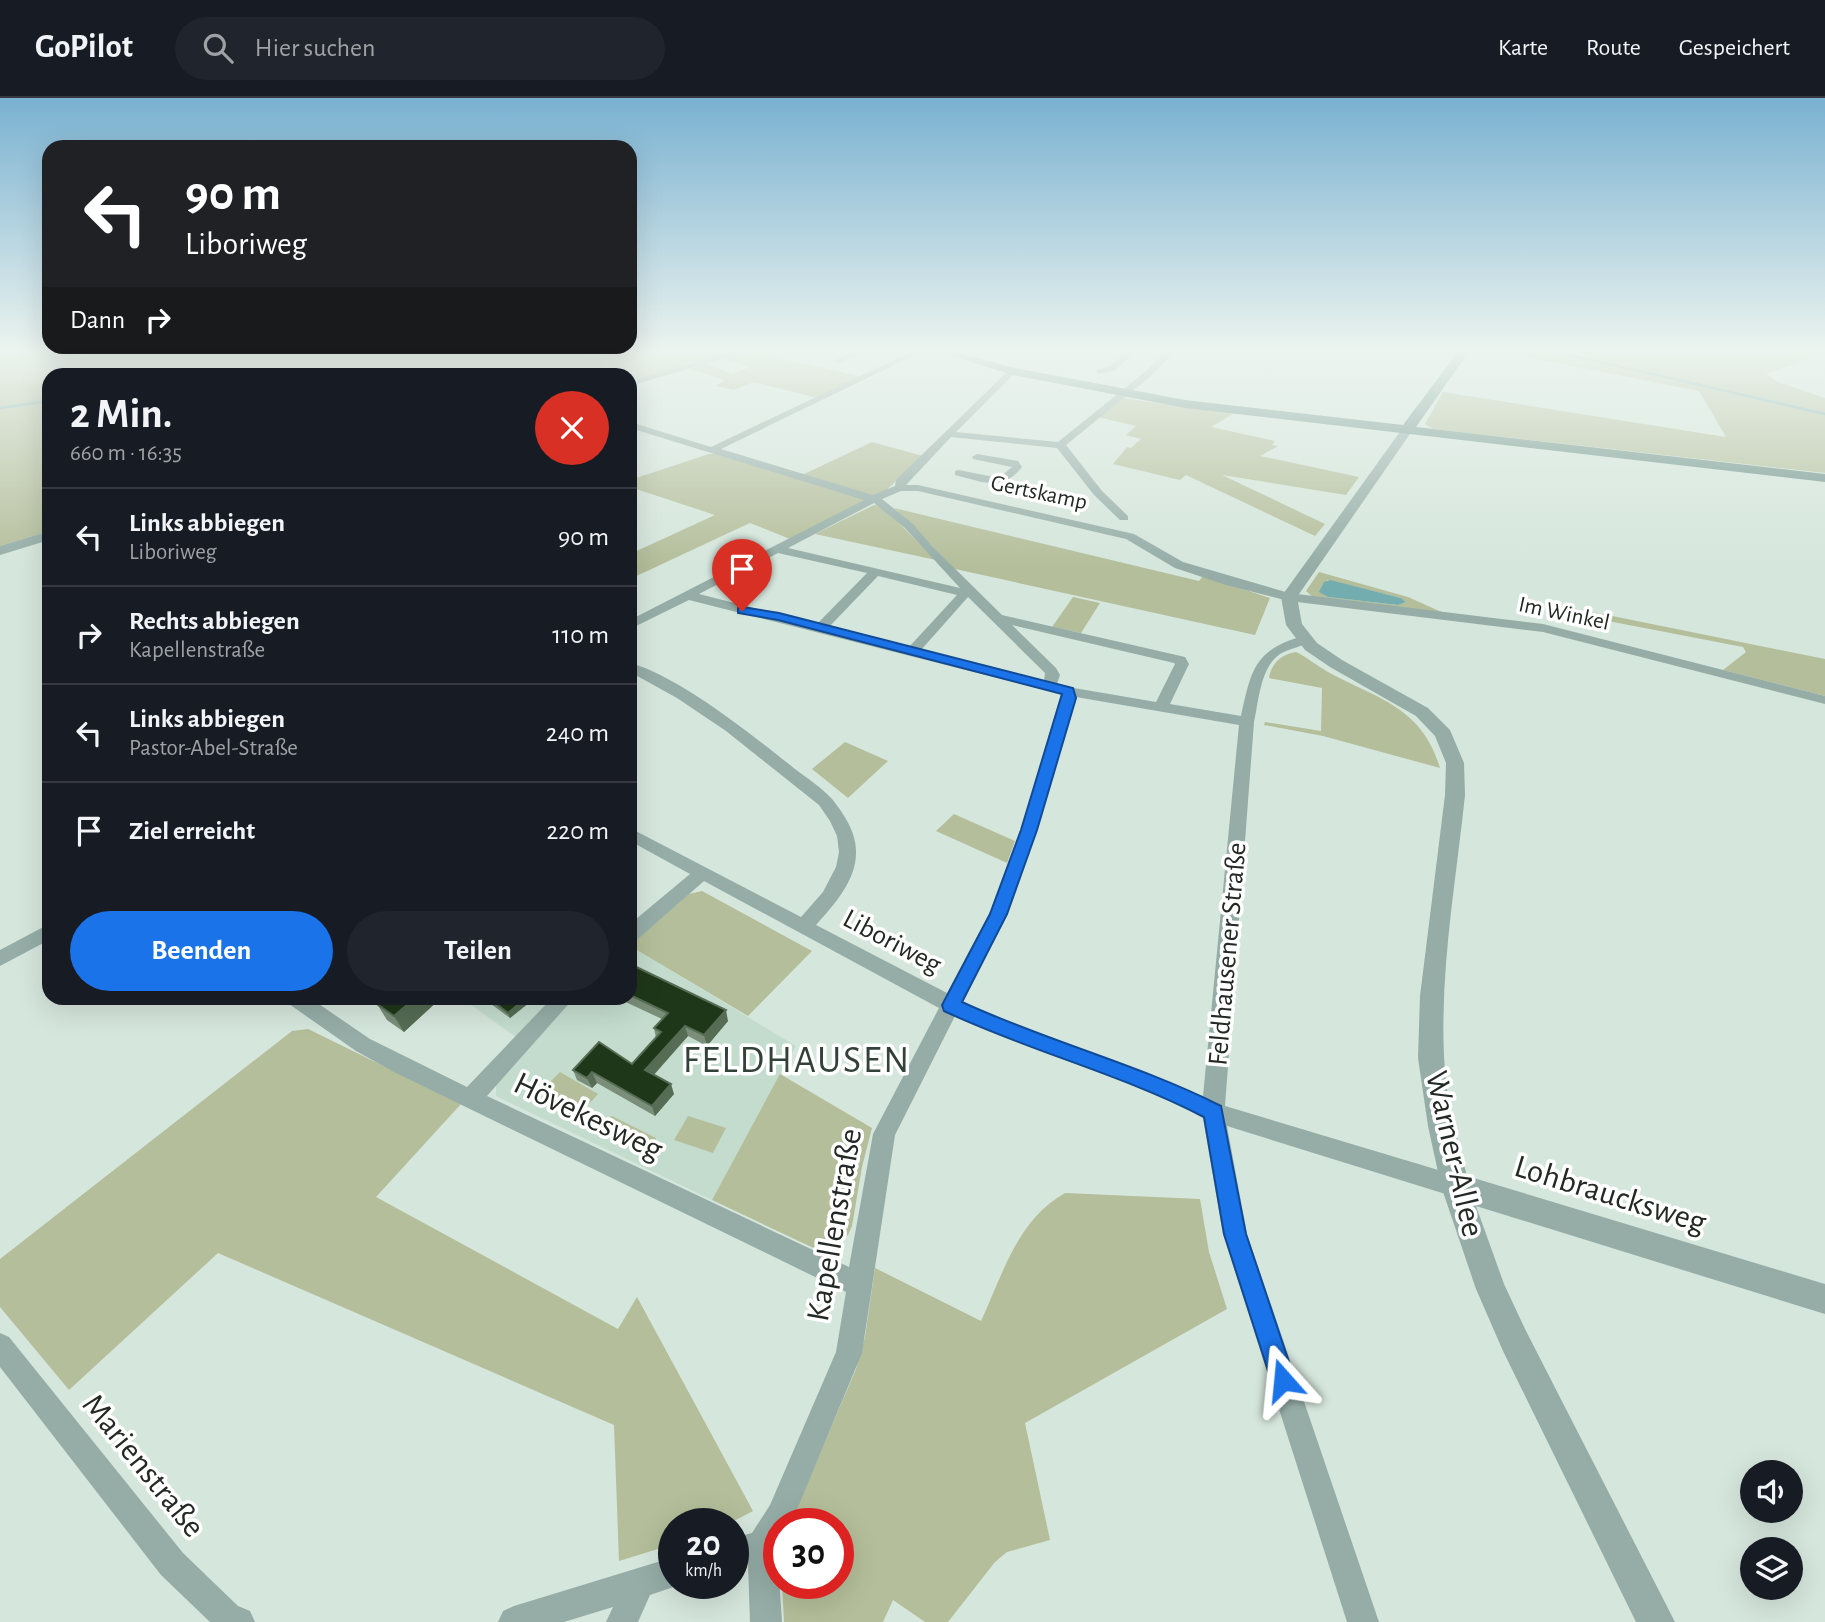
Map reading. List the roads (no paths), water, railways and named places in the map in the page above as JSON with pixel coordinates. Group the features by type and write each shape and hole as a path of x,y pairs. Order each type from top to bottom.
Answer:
{"main road":[{"path":"1346,424 1825,478"},
{"path":"1406,431 1411,424"}],"street":[{"path":"712,450 766,424"},
{"path":"637,622 901,488 900,482 958,424"},
{"path":"948,434 1060,445 1086,424"},
{"path":"637,427 877,500 909,526 970,594 998,617 1051,671 1053,675 1049,685"},
{"path":"1304,640 1290,618 1289,597 1406,431"},
{"name":"Gertskamp","path":"939,493 977,457 991,439"},
{"path":"1060,445 1119,514 1100,529"},
{"name":"Gertskamp","path":"958,473 1002,481 1017,467 1014,463 977,457"},
{"name":"Gertskamp","path":"901,488 939,493 1100,529 1131,533"},
{"name":"Im Winkel","path":"1131,533 1160,557 1179,565 1289,597 1543,628 1825,700"},
{"path":"0,551 42,537"},
{"path":"777,550 970,594"},
{"path":"820,628 875,572"},
{"path":"913,651 922,645 970,594"},
{"path":"690,596 1068,691 1247,722"},
{"path":"998,617 1180,660 1182,664 1161,707"},
{"name":"Feldhausener Straße","path":"1304,640 1277,648 1265,659 1258,674 1247,722 1213,1112 1235,1234 1363,1622"},
{"name":"Warner-Allee","path":"1304,640 1327,659 1409,701 1442,733 1454,756 1456,774 1432,996 1432,1058 1441,1126 1455,1186 1487,1277 1514,1340 1656,1622"},
{"path":"637,670 677,689 707,709 825,801 839,818 847,837 848,856 842,879 804,926"},
{"name":"Kapellenstraße","path":"749,1547 780,1515 849,1353 884,1134 999,914 1029,830 1069,698 1068,691"},
{"name":"Liboriweg","path":"637,838 768,910 804,926 1003,1030 1181,1095 1213,1112"},
{"path":"637,929 702,873"},
{"path":"0,959 42,935"},
{"name":"Hövekesweg","path":"306,1005 363,1045 859,1285"},
{"path":"471,1098 557,1005"},
{"name":"Lohbraucksweg","path":"1213,1112 1825,1298"},
{"name":"Marienstraße","path":"0,1346 173,1564 227,1617 239,1622"},
{"name":"Kapellenstraße","path":"749,1557 766,1622"},
{"path":"514,1622 658,1577"},
{"path":"622,1622 639,1584"}],"water":[{"path":"1330,580 1401,598 1406,602 1398,605 1328,597 1319,592 1324,582"}],"district":[{"name":"FELDHAUSEN","path":"797,1061"}]}
